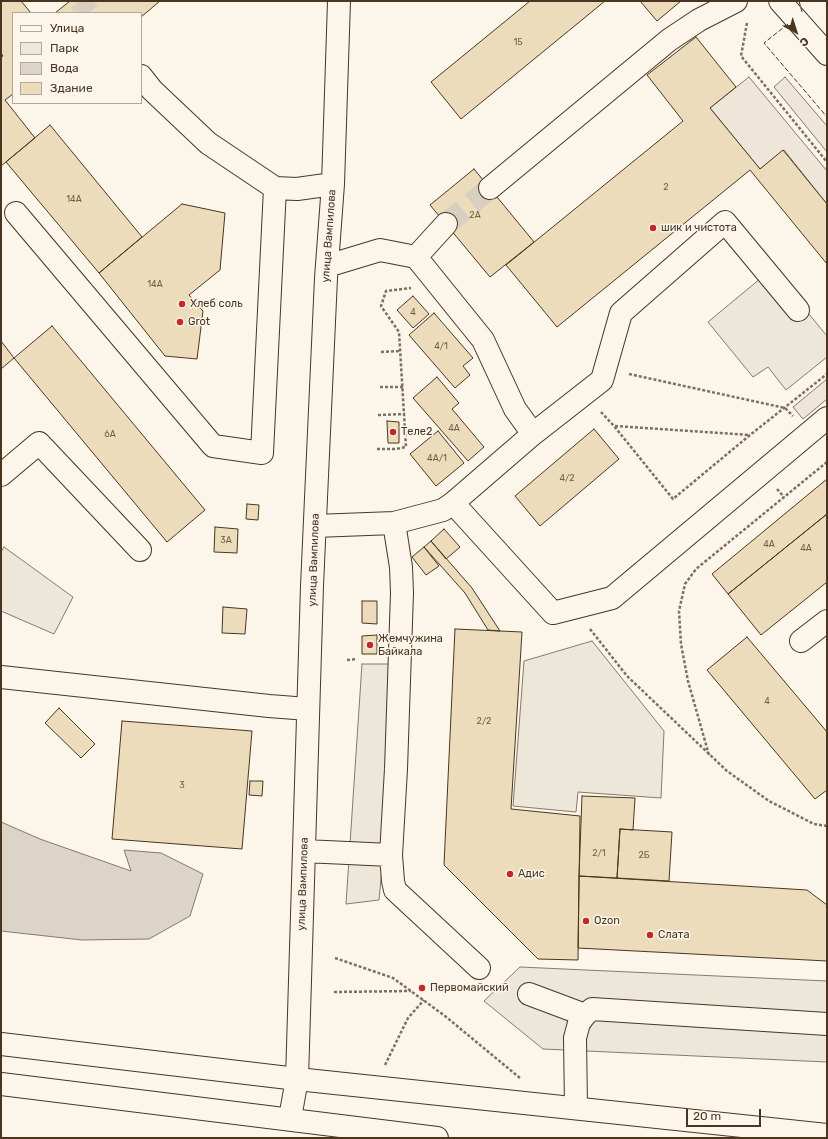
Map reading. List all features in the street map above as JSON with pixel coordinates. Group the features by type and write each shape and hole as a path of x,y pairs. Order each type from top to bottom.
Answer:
{"street":[{"name":"улица Вампилова","path":"290,1118 298,1079 308,709 327,266 333,184 339,1"},
{"path":"780,1 827,54"},
{"path":"490,188 669,40 730,2"},
{"path":"142,77 152,90 208,143 274,188 297,189 333,184"},
{"path":"16,213 213,446 262,453 274,188"},
{"path":"315,526 394,523 433,514 453,504 533,434 602,380 621,313 725,222 798,310"},
{"path":"422,264 446,224"},
{"path":"327,266 380,250 422,264 483,340 515,409 533,434"},
{"path":"453,504 553,613 612,598 827,418"},
{"path":"1,475 39,443 140,550"},
{"path":"394,523 401,567 402,593 396,769 391,855 395,890 479,968"},
{"path":"801,641 827,621"},
{"path":"1,677 261,706 308,709"},
{"path":"304,851 391,855"},
{"path":"528,994 585,1015"},
{"path":"576,1108 575,1038 579,1023 592,1009 827,1024"},
{"path":"1,1044 298,1079 576,1108 813,1136"},
{"path":"1,1084 290,1118 437,1138"}],"path":[{"path":"747,22 741,56 827,162"},
{"path":"377,449 396,450 406,447 399,332 381,306 386,291 410,289 422,264"},
{"path":"381,352 401,351"},
{"path":"605,368 785,408"},
{"path":"583,395 614,426 673,499 827,374"},
{"path":"380,386 403,387"},
{"path":"378,415 405,414"},
{"path":"614,426 750,435"},
{"path":"709,755 688,681 681,644 679,611 685,584 696,569 827,462"},
{"path":"577,607 590,628 627,676 727,771 769,801 814,824 827,826"},
{"path":"347,660 357,659"},
{"path":"334,958 393,978 424,1000 526,1083"},
{"path":"334,992 411,991"},
{"path":"384,1067 408,1018 424,1000"}],"green space":[{"path":"749,77 827,171 827,204 784,150 760,169 710,108"},
{"path":"785,77 827,126 827,152 774,87"},
{"path":"827,379 827,399 803,419 793,407"}],"shaded area":[{"path":"772,269 827,336 827,357 786,390 768,367 753,377 708,322"},
{"path":"4,547 73,597 54,634 1,611 1,552"},
{"path":"592,641 664,731 661,798 578,792 576,812 513,806 524,661"},
{"path":"362,664 395,664 393,754 379,900 346,904"},
{"path":"520,967 827,981 827,1062 543,1049 484,1001"}],"water":[{"path":"1,822 40,839 131,871 124,850 161,853 203,874 190,916 149,939 82,940 1,931"}],"building":[{"path":"1,1 21,1 30,12 12,12 12,95 5,100 35,138 1,166 1,57 3,56 1,53"},
{"path":"70,1 160,1 142,16 142,12 56,12"},
{"path":"530,1 605,1 461,119 431,82"},
{"path":"640,1 681,1 657,21"},
{"path":"696,37 736,87 710,108 760,169 783,150 827,204 827,264 750,170 557,327 506,265 683,121 647,75"},
{"path":"50,125 142,237 99,273 6,162"},
{"path":"474,169 534,242 490,277 430,205"},
{"path":"182,204 225,213 220,270 189,295 203,311 197,359 165,356 99,273"},
{"path":"413,296 429,314 413,328 397,310"},
{"path":"434,313 473,358 463,366 470,375 455,388 409,335"},
{"path":"52,326 205,510 167,542 14,358"},
{"path":"1,341 14,358 1,369"},
{"path":"437,377 459,403 452,409 484,447 468,461 413,398"},
{"name":"Теле2","path":"387,421 399,422 399,443 388,443"},
{"path":"594,429 619,459 540,526 515,496"},
{"path":"438,431 464,463 436,486 410,454"},
{"path":"827,479 827,514 728,594 712,574"},
{"path":"247,504 259,505 258,520 246,519"},
{"path":"827,514 827,582 761,635 728,594"},
{"path":"215,527 238,529 237,553 214,552"},
{"path":"444,529 460,547 446,559 431,541"},
{"path":"431,541 472,588 500,631 488,630 465,593 424,547"},
{"path":"424,547 439,566 426,575 412,557"},
{"path":"362,601 377,601 377,624 362,623"},
{"path":"223,607 247,609 245,634 222,633"},
{"path":"455,629 522,632 511,809 580,816 578,960 538,959 444,865"},
{"name":"Жемчужина Байкала","path":"377,635 377,654 362,654 362,636"},
{"path":"747,637 827,732 827,790 815,799 707,670"},
{"path":"59,708 95,744 81,758 45,723"},
{"path":"122,721 252,731 242,849 112,839"},
{"path":"250,781 263,781 262,796 249,795"},
{"path":"582,796 635,798 633,830 620,829 617,878 579,876"},
{"path":"620,829 672,832 669,881 617,878"},
{"path":"579,876 807,890 827,905 827,961 578,948"}],"tunnel":[{"path":"79,1 88,12"},
{"path":"446,224 490,188"}],"fence":[{"path":"799,1 802,12"},
{"path":"788,24 764,43 827,117"}],"place":[{"name":"шик и чистота","path":"653,228"},
{"name":"Хлеб соль","path":"182,304"},
{"name":"Grot","path":"180,322"},
{"name":"Теле2","path":"393,432"},
{"name":"Жемчужина Байкала","path":"370,645"},
{"name":"Адис","path":"510,874"},
{"name":"Ozon","path":"586,921"},
{"name":"Слата","path":"650,935"},
{"name":"Первомайский","path":"422,988"}]}
